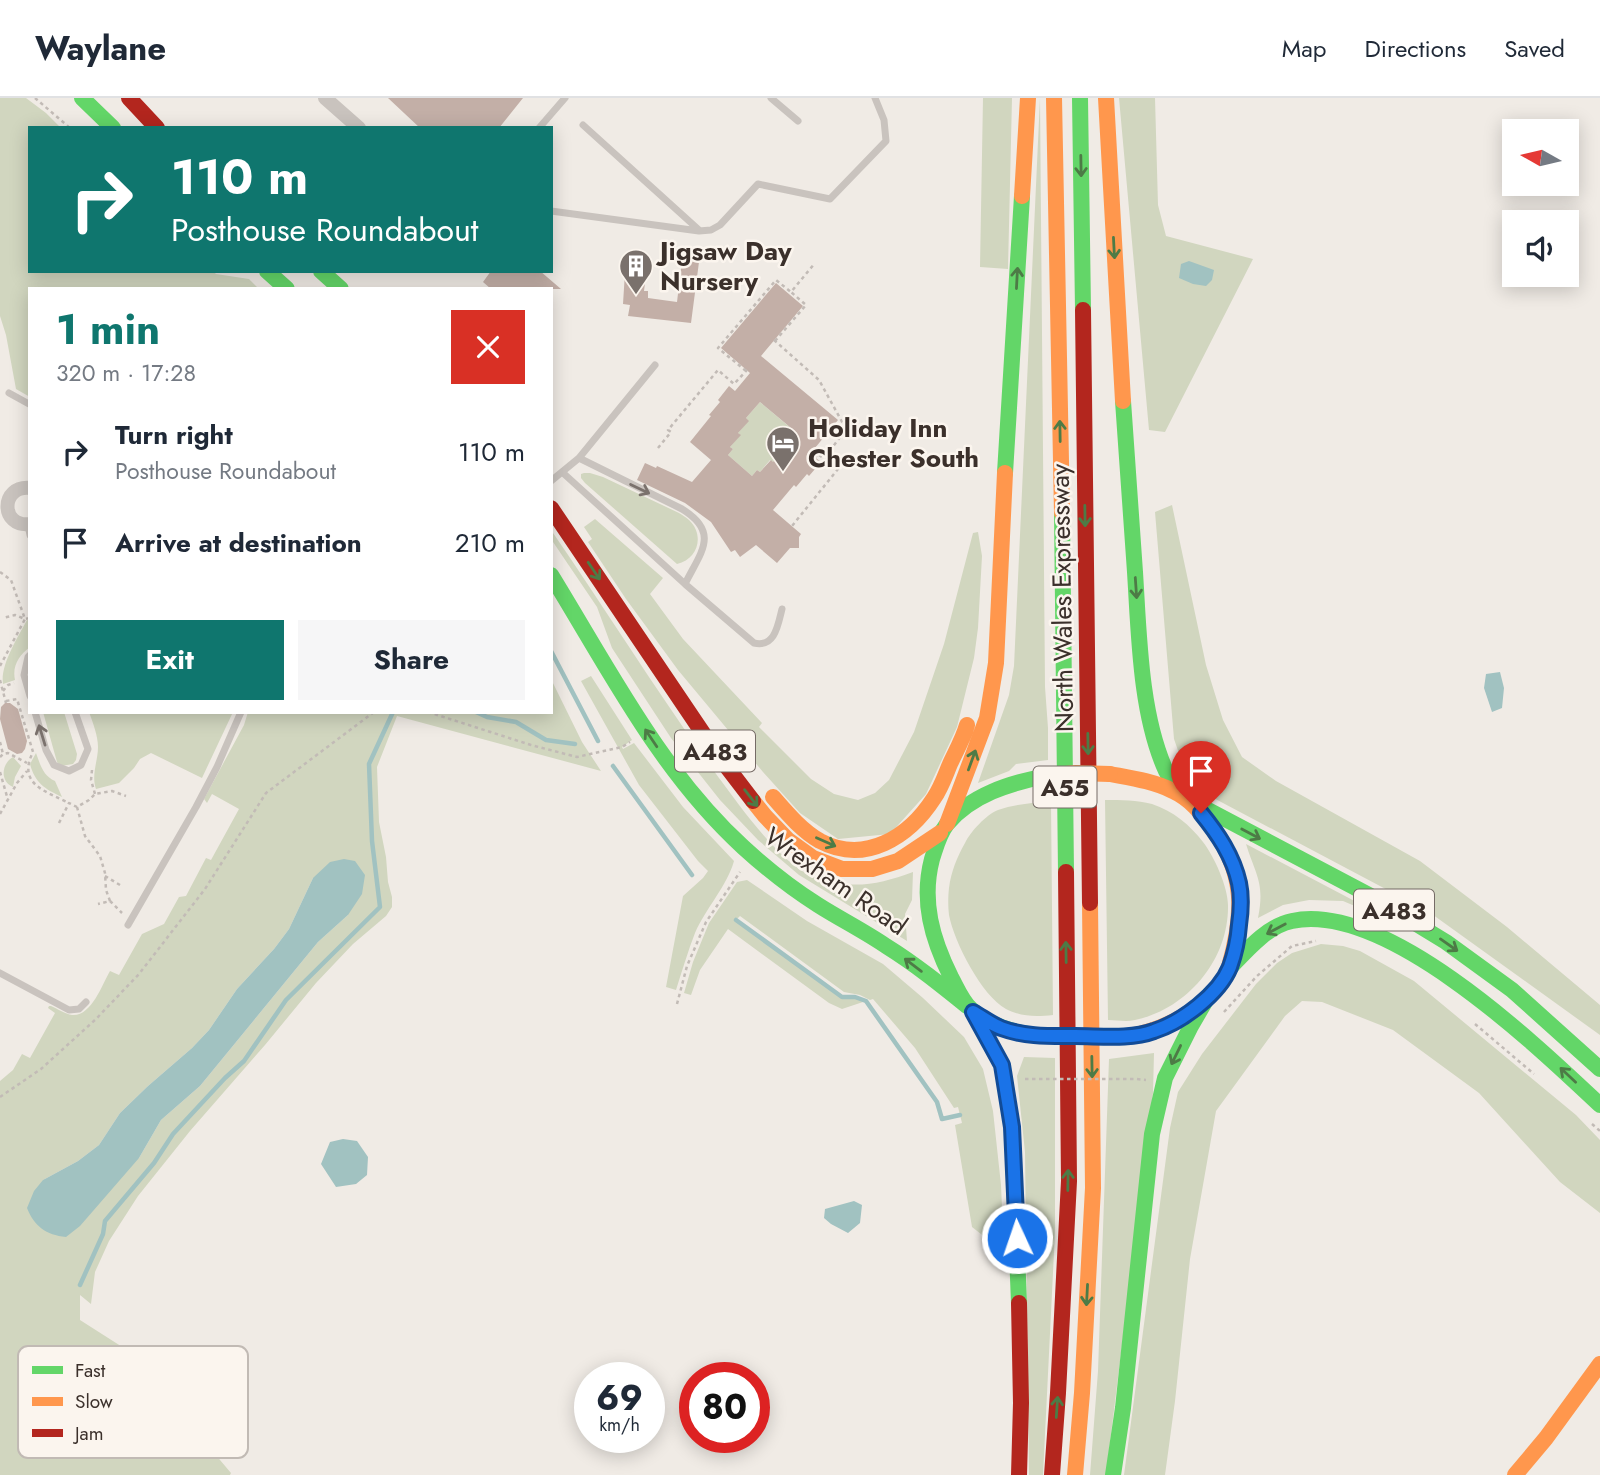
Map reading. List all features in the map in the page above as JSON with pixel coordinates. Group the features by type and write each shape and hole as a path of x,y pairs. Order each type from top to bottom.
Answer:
{"main road":[{"path":"82,98 111,126"},
{"path":"129,98 155,126"},
{"path":"1019,1475 1017,1238 1012,1127 1002,1065 934,940 926,900 932,856 987,718 996,663 1001,528 1028,98"},
{"name":"North Wales Expressway","path":"1052,1475 1069,1181 1055,98"},
{"name":"North Wales Expressway","path":"1075,1475 1093,1188 1080,98"},
{"path":"1106,98 1139,632 1150,720 1167,774 1220,837 1231,859 1239,884 1241,909 1238,940 1219,982 1176,1055 1166,1078 1152,1134 1123,1408 1113,1475"},
{"path":"269,273 285,287"},
{"path":"323,273 339,287"},
{"name":"Wrexham Road","path":"553,511 717,754 765,816 788,840 813,858 842,869 872,869 898,861 944,829 974,801 1020,780 1076,773 1110,774 1157,784 1186,798"},
{"path":"717,754 752,776 795,821 823,842 859,850 879,847 898,838 914,824 934,797 966,729 982,666 1001,528"},
{"name":"Wrexham Road","path":"553,578 648,735 685,786 720,825 793,888 899,954 970,1009 998,1027 1021,1034 1045,1036 1130,1036 1153,1032 1192,1011 1219,982"},
{"name":"A483","path":"1186,798 1368,895 1446,942 1512,990 1600,1069"},
{"name":"A483","path":"1219,982 1254,944 1273,929 1294,920 1315,918 1359,926 1441,970 1537,1046 1600,1105"},
{"path":"1514,1475 1546,1438 1600,1364"}],"street":[{"path":"325,98 357,126"},
{"path":"28,488 15,490 10,495 4,514 28,528"}],"lane":[{"path":"541,126 565,98"},
{"path":"771,98 798,121"},
{"path":"553,211 699,231 711,230 720,225 758,184 830,199 886,141 884,120 875,98"},
{"path":"583,125 699,231"},
{"path":"553,479 579,458 655,365"},
{"path":"9,393 28,403"},
{"path":"579,458 682,509 702,525 704,546 685,584"},
{"path":"562,472 754,643 761,645 774,637 782,610"},
{"path":"28,657 24,674 28,689"},
{"path":"36,714 46,750 54,765 69,771 81,765 88,749 76,714"},
{"path":"130,922 217,767 240,714"},
{"path":"0,973 69,1010 79,1009 86,1002"}],"path":[{"path":"35,98 67,126"},
{"path":"791,292 816,263"},
{"path":"658,448 671,432 668,430 718,370 734,384 746,370 718,348 776,280 806,305 774,341 819,380 846,429 832,448 838,469"},
{"path":"819,455 838,469"},
{"path":"792,526 838,469"},
{"path":"0,572 11,580 28,618"},
{"path":"3,618 15,615 28,618"},
{"path":"0,666 28,618"},
{"path":"0,680 6,702 17,699 33,752 27,763 27,771 32,781 38,787 77,807 85,836 100,856 110,901 130,922"},
{"path":"0,1097 41,1069 96,1019 139,974 205,888 266,793 371,714"},
{"path":"434,714 577,757 622,747 631,742"},
{"path":"7,743 1,744 2,756 8,753 27,763"},
{"path":"0,814 27,771"},
{"path":"0,772 8,800"},
{"path":"0,792 5,790"},
{"path":"77,807 95,793 112,791 126,796"},
{"path":"60,823 69,803"},
{"path":"677,1004 687,966 706,922 736,876 755,857"},
{"path":"105,876 120,885"},
{"path":"98,904 110,901"},
{"path":"1217,1020 1256,976 1292,946 1315,941"},
{"path":"1467,1017 1542,1080"},
{"path":"1025,1079 1148,1080"},
{"path":"1592,1124 1600,1131"}],"green space":[{"path":"0,98 26,98 59,126 28,126 28,273 215,273 249,279 257,287 28,287 28,396 16,389 0,316"},
{"path":"983,98 1012,98 1008,269 980,267"},
{"path":"1040,98 1045,687 1048,760 1016,764 1009,771 978,783 1009,695 1014,666"},
{"path":"1119,98 1155,98 1158,205 1166,236 1253,259 1165,432 1149,430"},
{"path":"760,402 799,435 773,462 770,460 760,472 757,470 752,476 728,455 733,449 730,447 740,435 738,433 748,421 746,418"},
{"path":"584,473 603,477 685,517 697,533 694,552 677,564 585,483 581,478"},
{"path":"1172,505 1206,665 1223,720 1242,757 1276,781 1420,861 1507,927 1600,1005 1600,1035 1429,912 1206,794 1182,762 1174,739 1155,512"},
{"path":"595,519 663,578 650,594 683,639 762,723 759,727 811,779 834,794 858,800 875,793 889,780 914,732 944,644 973,533 978,532 982,556 978,628 974,658 957,727 926,794 890,834 838,839 800,813 678,670 626,599 588,542 592,539 584,527"},
{"path":"553,533 676,717 738,804 775,848 801,870 814,877 840,884 876,883 913,872 912,900 905,914 907,941 799,875 758,840 720,800 671,738 612,648 597,607 553,542"},
{"path":"27,620 28,649 17,661 15,680 3,684 7,660"},
{"path":"591,676 632,740 622,747 623,749 634,743 683,807 734,861 695,933 676,990 666,987 683,896 708,871 639,785 581,681"},
{"path":"553,683 582,742 601,771 397,716 377,767 379,822 392,907 386,916 353,944 316,983 190,1131 138,1196 109,1241 95,1272 91,1304 80,1295 80,1320 121,1346 18,1346 18,1458 218,1458 230,1475 0,1475 0,1081 13,1070 22,1054 30,1058 55,1013 49,1006 72,1015 85,1011 95,999 110,971 119,975 142,934 164,924 179,897 186,896 206,858 211,860 239,809 212,794 207,803 204,799 247,714 553,714","holes":["313,878 348,915 318,942 200,1086 161,1120 139,1158 43,1180 78,1161 99,1145 120,1113 209,1030 237,989 289,929"]},
{"path":"44,714 65,714 77,754 73,764 61,766 57,762"},
{"path":"90,714 232,714 202,778 151,753 140,759 119,783 96,789 94,778 98,743"},
{"path":"36,753 42,769 55,781 62,797 46,788 35,776 30,764"},
{"path":"13,757 21,766 13,787 4,777 4,768"},
{"path":"1105,800 1152,804 1180,819 1207,848 1220,872 1228,905 1221,945 1213,963 1201,979 1172,1005 1132,1021 1108,1020"},
{"path":"1051,801 1053,1015 1029,1016 1006,1009 997,1002 970,967 952,926 949,891 959,854 971,833 984,819 1004,808"},
{"path":"1246,844 1402,926 1343,901 1309,900 1283,905 1258,918 1260,888"},
{"path":"747,880 807,921 883,964 964,1037 983,1069 993,1111 1001,1185 1004,1252 972,1227 955,1125 962,1123 958,1107 954,1108 915,1048 873,999 844,992 740,916 736,920 842,997 855,997 866,1001 842,1009 829,1003 728,929 700,970 691,995 684,993 709,923 737,882"},
{"path":"1321,944 1360,951 1414,981 1576,1115 1600,1140 1600,1213 1560,1182 1479,1093 1393,1030 1322,1002 1302,1001 1285,1016 1216,1111 1190,1259 1165,1475 1124,1475 1170,1128 1178,1092 1202,1054 1256,984 1277,963 1292,953"},
{"path":"1154,1053 1153,1093 1106,1475 1090,1475 1098,1371 1109,1059"},
{"path":"1024,1057 1055,1058 1055,1232 1043,1475 1029,1475 1025,1152 1017,1076"}],"water":[{"path":"1189,261 1214,270 1212,280 1206,286 1179,278 1181,264"},
{"path":"1500,672 1504,688 1502,708 1492,712 1484,688 1486,674"},
{"path":"344,859 355,861 365,875 362,894 348,915 318,942 200,1086 161,1120 139,1158 80,1226 66,1237 42,1229 27,1208 34,1191 43,1180 78,1161 99,1145 120,1113 209,1030 237,989 289,929 313,878 330,862"},
{"path":"343,1139 357,1141 368,1157 367,1175 356,1184 336,1187 321,1164 330,1142"},
{"path":"854,1201 862,1205 860,1223 848,1233 824,1218 825,1209"}],"building":[{"path":"388,98 523,98 501,126 418,126"},
{"name":"Jigsaw Day Nursery","path":"682,260 699,262 691,323 628,316 630,305 623,304 625,272 646,275 644,291 648,291 648,298 677,302"},
{"path":"490,273 542,273 561,289 489,287 483,282"},
{"name":"Holiday Inn Chester South","path":"776,283 803,306 761,356 838,420 815,448 821,452 816,458 821,462 809,476 807,474 796,487 794,485 773,510 801,534 799,548 790,548 777,563 756,545 740,557 735,550 731,552 711,522 685,503 637,480 645,463 692,482 711,460 690,442 711,416 709,415 729,386 735,391 750,373 721,348","holes":["760,402 797,433 773,462 771,460 752,476 728,455 733,449 730,447 741,435 738,433 749,421 746,418"]},
{"path":"5,703 18,709 27,741 22,753 17,754 8,749 0,719 1,707"}],"waterway":[{"path":"553,655 598,741"},
{"path":"80,1285 103,1234 105,1221 154,1163 173,1134 244,1061 286,1000 380,907 372,841 369,764 392,714"},
{"path":"480,714 516,722 546,740 575,744"},
{"path":"613,766 692,875"},
{"path":"736,920 842,997 855,997 866,1001 937,1102 942,1119 960,1115"}],"traffic: fast":[{"path":"82,98 111,126"},
{"path":"1080,98 1083,310"},
{"path":"1005,473 1022,196"},
{"path":"269,273 285,287"},
{"path":"323,273 339,287"},
{"path":"1123,401 1142,673 1157,749 1180,794"},
{"path":"1062,513 1066,872"},
{"path":"553,578 638,718 686,786 713,817 788,885 897,953 967,1006"},
{"path":"1045,1036 1015,1032 996,1025 968,1006 938,948 930,919 928,890 932,859 938,841 944,828 957,814 992,792 1046,776"},
{"path":"1191,801 1369,895 1446,942 1512,990 1600,1069"},
{"path":"1229,969 1266,934 1292,921 1330,921 1371,933 1414,954 1457,983 1538,1048 1600,1105"},
{"path":"1113,1475 1123,1408 1152,1134 1165,1078 1209,995"},
{"path":"973,1012 1002,1065 1012,1127 1019,1303"}],"traffic: slow":[{"path":"1022,196 1028,98"},
{"path":"1054,98 1062,513"},
{"path":"1106,98 1123,401"},
{"path":"947,824 987,718 996,663 1005,473"},
{"path":"773,797 800,826 820,841 837,848 853,850 884,843 912,825 934,798 967,725"},
{"path":"1110,774 1150,782 1179,794 1199,811 1223,845 1231,862 1239,895 1237,929 1229,967"},
{"path":"1046,776 1110,774"},
{"path":"753,801 788,840 813,858 842,869 872,869 898,861 940,833"},
{"path":"1075,1475 1093,1188 1090,903"},
{"path":"1130,1036 1166,1025 1199,1005"},
{"path":"1045,1036 1130,1036"},
{"path":"1515,1475 1546,1438 1600,1364"}],"traffic: jam":[{"path":"129,98 155,126"},
{"path":"1083,310 1090,903"},
{"path":"553,511 717,754 753,801"},
{"path":"1052,1475 1069,1181 1066,872"},
{"path":"1019,1303 1019,1475"}],"place":[{"name":"Jigsaw Day Nursery","path":"636,296"},
{"name":"Holiday Inn Chester South","path":"783,473"}],"route":[{"path":"1017,1238 1012,1127 1002,1065 973,1012 998,1027 1021,1034 1130,1036 1153,1032 1192,1011 1209,995 1229,969 1238,940 1241,909 1239,884 1231,859 1220,837 1201,813"}]}
